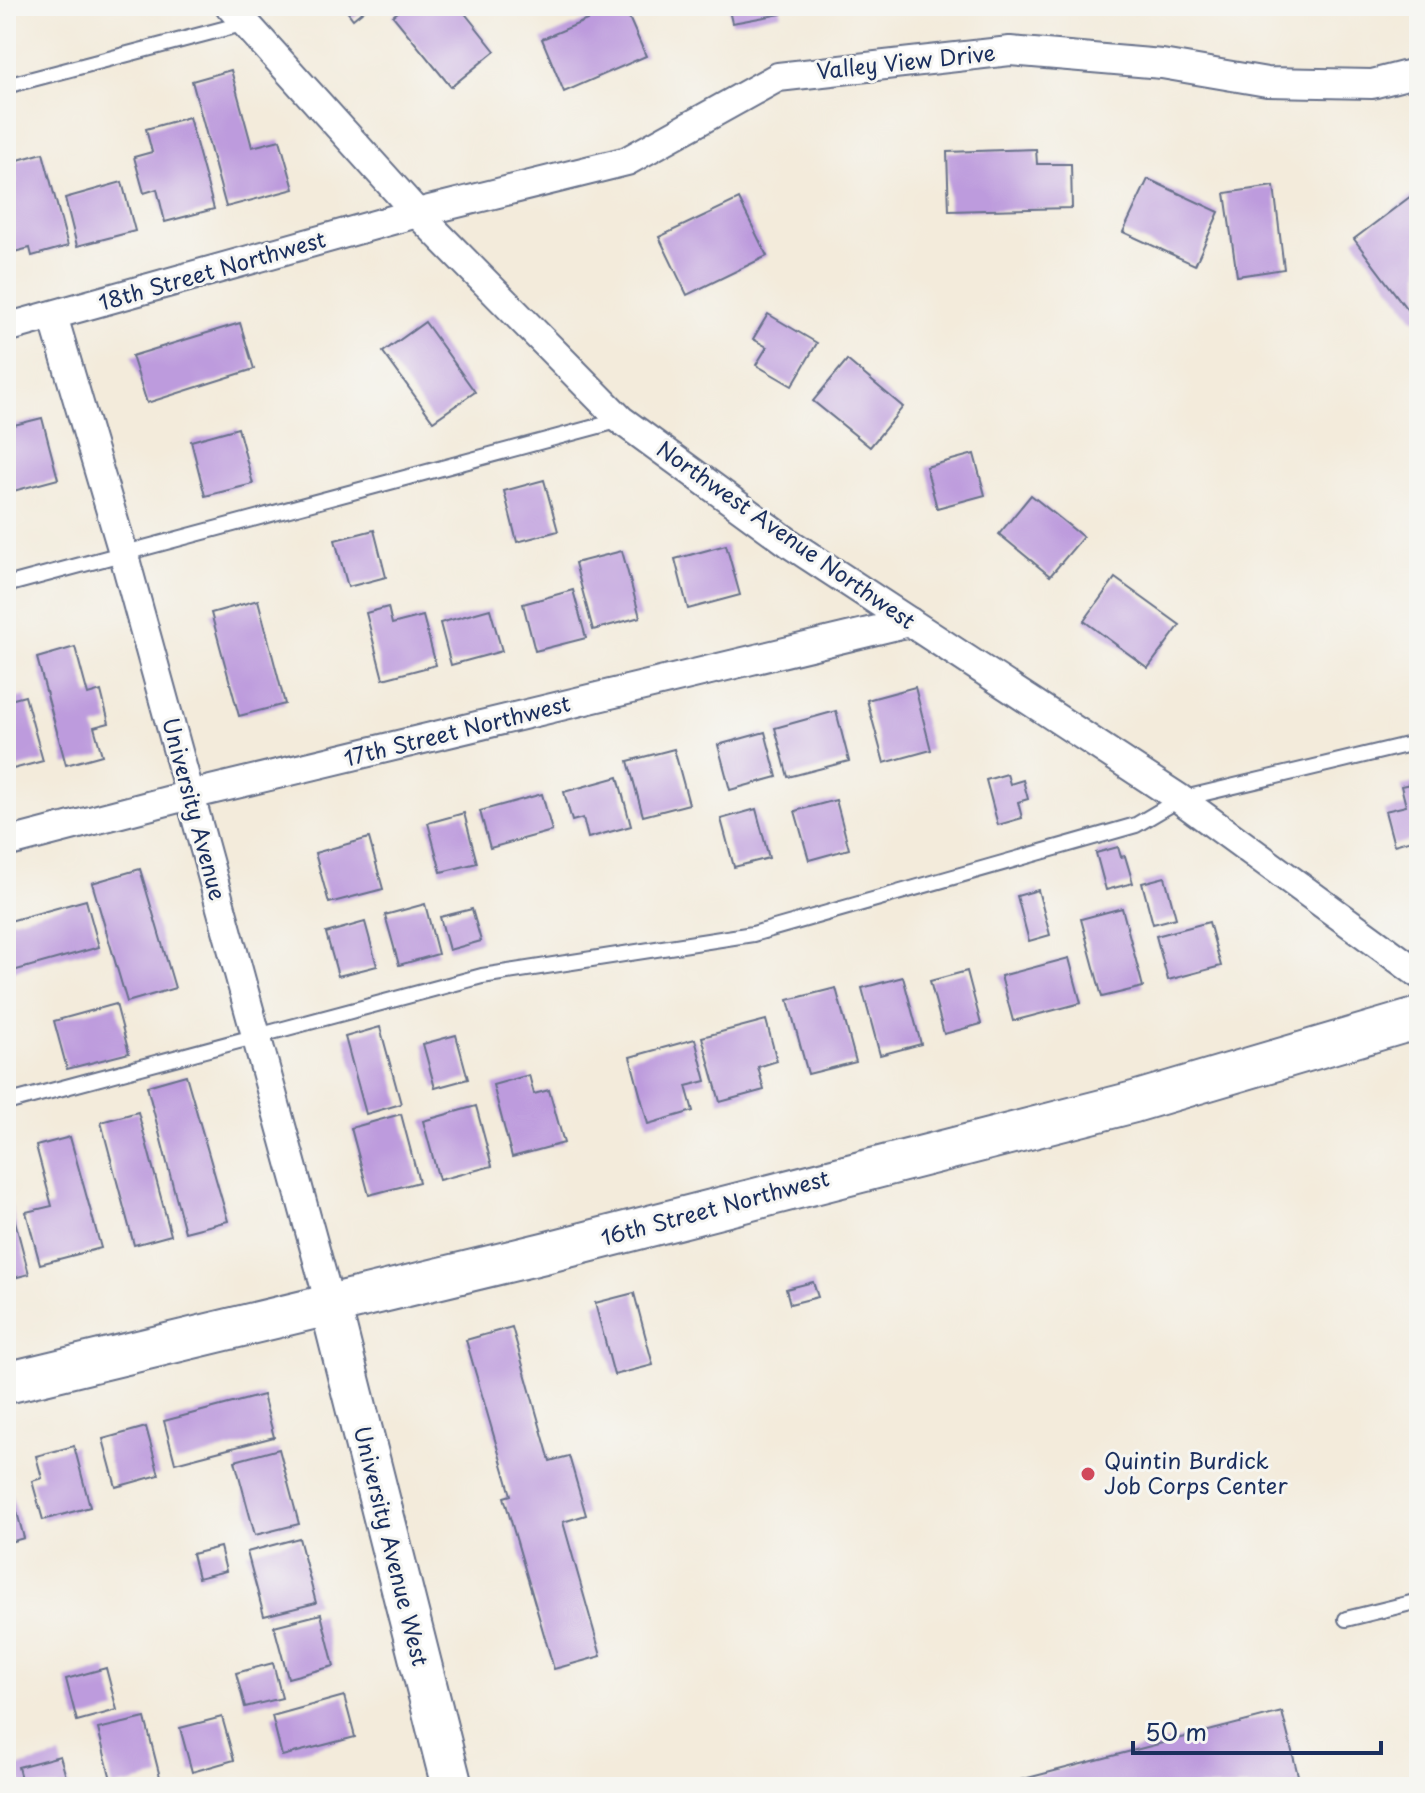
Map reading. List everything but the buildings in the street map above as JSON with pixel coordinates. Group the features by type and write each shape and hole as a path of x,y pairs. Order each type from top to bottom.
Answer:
{"street":[{"name":"Northwest Avenue Northwest","path":"238,15 417,213 621,420 792,545 1180,799 1419,974"},
{"name":"Valley View Drive","path":"417,213 627,161 778,77 1010,51 1162,64 1267,82 1372,84 1419,72"},
{"name":"18th Street Northwest","path":"6,328 417,213"},
{"name":"University Avenue","path":"53,316 123,552 330,1304"},
{"name":"17th Street Northwest","path":"6,843 190,795 910,622"},
{"name":"16th Street Northwest","path":"6,1383 1134,1102 1419,1018"},
{"name":"University Avenue West","path":"330,1304 443,1785"}],"lane":[{"path":"6,86 238,15"},
{"path":"6,585 621,420"},
{"path":"6,1103 482,976 753,934 1136,825 1180,799 1419,742"},
{"path":"1346,1619 1419,1601"}],"place":[{"name":"Quintin Burdick Job Corps Center","path":"1088,1474"}]}
